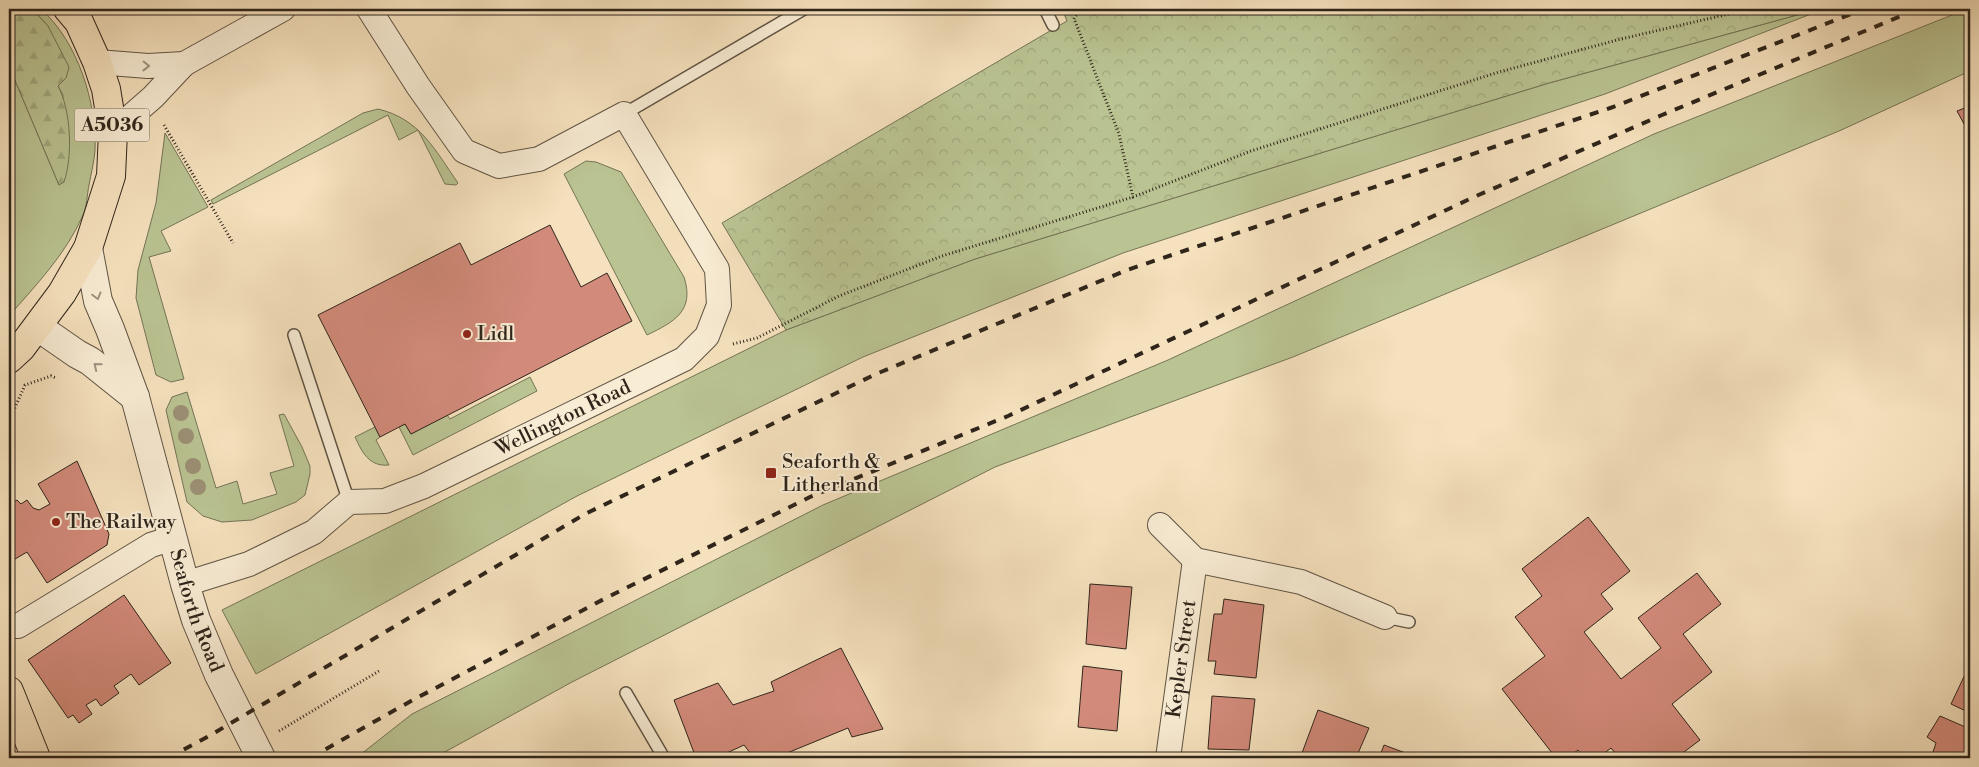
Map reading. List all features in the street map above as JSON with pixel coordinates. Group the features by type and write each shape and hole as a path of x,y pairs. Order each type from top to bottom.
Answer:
{"highway":[{"name":"A5036","path":"9,359 38,327 62,293 88,248 112,176 113,132 106,89 97,62 79,22 68,9"},
{"path":"9,691 36,758"}],"street":[{"path":"113,132 153,97 184,64 283,9"},
{"path":"370,9 418,86 464,151 498,166 539,159 624,114"},
{"path":"97,62 148,66 184,64"},
{"name":"Wellington Road","path":"350,502 385,501 424,486 684,359 707,336 719,305 717,269 624,114"},
{"name":"Seaforth Road","path":"88,248 98,301 135,397 185,584 207,648 258,752"},
{"path":"38,327 90,361 135,397"},
{"path":"185,584 249,564 314,532 350,502"},
{"path":"1160,525 1195,560 1301,582 1385,617"},
{"path":"18,626 151,545 173,538"},
{"name":"Kepler Street","path":"1168,758 1195,560"}],"lane":[{"path":"624,114 804,9"},
{"path":"1045,9 1053,25"},
{"path":"294,335 350,502"},
{"path":"1385,617 1409,622"},
{"path":"626,693 664,758"}],"path":[{"path":"1074,19 1080,9"},
{"path":"730,346 757,338 839,296 942,256 1133,197 1250,151 1499,72 1621,39 1750,9"},
{"path":"1072,14 1119,134 1133,197"},
{"path":"158,120 164,126 233,243"},
{"path":"258,752 379,671"}],"green space":[{"path":"9,9 32,9 48,26 69,67 66,78 58,86 66,107 69,133 67,171 64,182 59,185 9,66"},
{"path":"32,9 41,9 54,23 65,38 83,74 93,113 95,151 85,208 76,229 40,281 9,316 9,66 59,185 63,95 58,86 66,78 48,26"},
{"path":"1062,9 1819,9 1549,83 975,259 786,330 722,223 1067,21"},
{"path":"1824,9 1605,94 1123,253 863,357 577,496 256,674 222,610 786,330 975,259 1549,83"},
{"path":"1970,9 1970,71 1839,131 1293,357 995,467 572,682 434,758 356,758 412,714 823,505 1168,360 1654,134"},
{"path":"378,109 405,120 418,130 399,140 388,115 213,204 211,200 363,113"},
{"path":"418,131 442,159 458,183 456,185 445,184"},
{"path":"165,133 208,207 161,231 171,251 149,257 184,379 171,382 156,375 136,298 138,270 156,203"},
{"path":"586,161 596,162 621,172 684,277 687,299 680,314 666,325 647,335 564,174"},
{"path":"530,377 537,391 413,455 399,427 405,424 411,434 447,415 450,419"},
{"path":"187,392 216,488 237,481 243,504 277,494 270,473 294,466 279,415 284,414 310,466 305,495 296,502 252,520 222,522 203,516 187,502 166,410 172,397"},
{"path":"375,427 380,437 376,440 389,465 376,464 371,461 360,448 355,437"}],"building":[{"path":"1970,88 1970,103 1964,92"},
{"path":"1970,106 1970,135 1957,111"},
{"name":"Lidl","path":"550,225 581,287 607,273 632,321 411,434 405,424 380,437 318,315 460,243 471,265"},
{"name":"The Railway","path":"77,461 109,534 107,545 47,583 27,552 10,562 9,560 9,505 17,500 21,504 27,500 33,508 39,510 50,504 38,484"},
{"path":"1588,517 1630,571 1601,594 1613,609 1584,632 1621,679 1661,648 1638,618 1697,573 1721,604 1683,634 1712,672 1672,704 1700,740 1676,758 1619,758 1611,748 1598,758 1584,758 1578,750 1568,758 1556,758 1502,689 1545,656 1515,617 1542,596 1522,569"},
{"path":"1090,584 1132,587 1126,649 1086,644"},
{"path":"124,595 171,663 139,685 131,674 114,686 119,693 101,706 96,699 86,705 92,714 79,723 73,715 68,718 28,660"},
{"path":"1224,599 1264,605 1256,678 1214,674 1216,661 1208,661 1214,614 1222,614"},
{"path":"841,648 883,729 852,737 848,728 775,758 754,758 744,745 716,758 696,758 674,700 718,683 733,705 774,691 771,682"},
{"path":"1970,664 1970,713 1951,704"},
{"path":"1083,666 1122,671 1117,731 1078,727"},
{"path":"1212,696 1255,699 1249,750 1208,749"},
{"path":"1318,710 1369,728 1356,758 1317,758 1302,753"},
{"path":"1940,716 1970,729 1970,750 1968,754 1970,758 1931,758 1936,743 1927,737"},
{"path":"1384,745 1419,758 1379,758"}],"railway":[{"path":"168,758 209,736 585,514 876,374 1127,270 1613,107 1864,9"},
{"path":"310,758 411,701 606,598 810,497 1008,416 1474,197 1662,115 1918,9"}],"place":[{"name":"Lidl","path":"467,334"},
{"name":"Seaforth & Litherland","path":"771,473"},
{"name":"The Railway","path":"56,522"}]}
